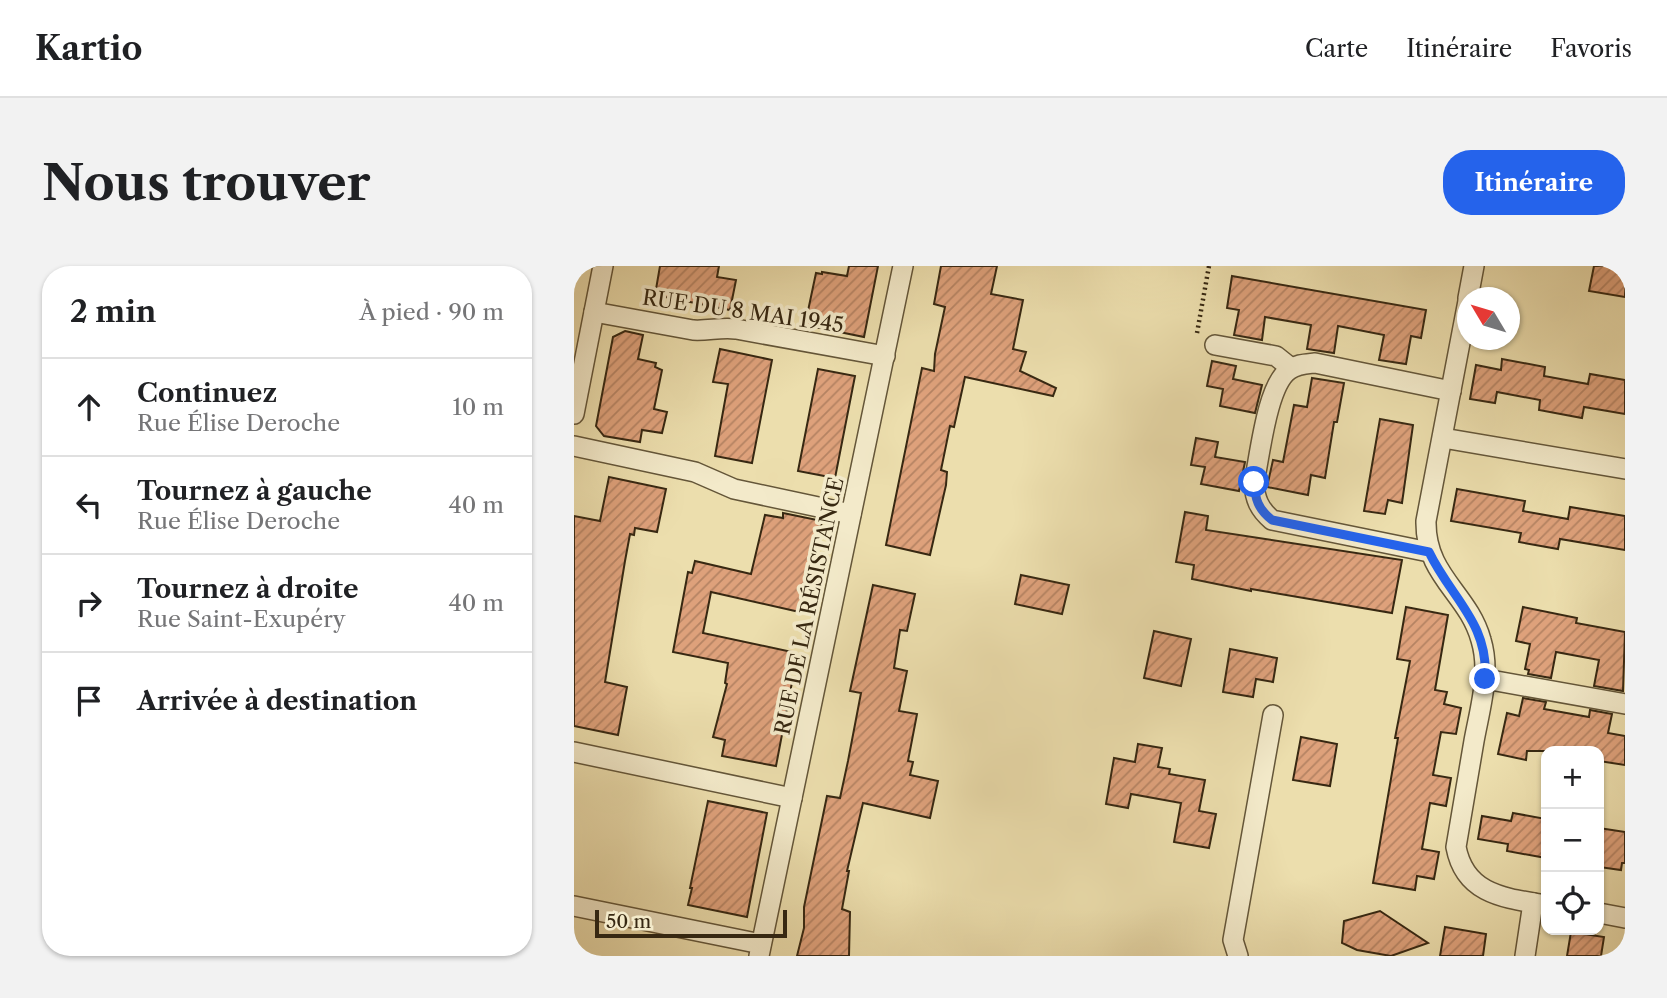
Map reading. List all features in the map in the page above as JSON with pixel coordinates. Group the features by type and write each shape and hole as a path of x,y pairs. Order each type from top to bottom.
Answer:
{"street":[{"path":"574,414 603,266"},
{"name":"RUE DE LA RÉSISTANCE","path":"760,950 903,266"},
{"path":"1470,287 1474,266"},
{"name":"RUE DU 8 MAI 1945","path":"594,312 693,330 706,331 721,327 736,329 885,356"},
{"path":"1215,345 1276,356 1291,368"},
{"path":"1459,350 1426,521 1429,552 1440,573 1476,624 1484,652 1485,679 1456,847 1458,860 1472,881 1481,888 1508,898 1540,904 1525,956"},
{"path":"1429,552 1272,520 1258,506 1254,482 1272,397 1276,386 1291,368 1315,363 1451,391"},
{"path":"1443,438 1625,469"},
{"path":"574,446 695,472 734,489 851,514"},
{"path":"1485,679 1625,704"},
{"path":"1238,956 1233,940 1273,715"},
{"path":"574,752 792,798"},
{"path":"574,906 760,950"},
{"path":"1604,914 1625,918"}],"path":[{"path":"1209,266 1197,334 1215,345"}],"building":[{"path":"660,266 719,266 717,277 736,280 730,310 655,295"},
{"path":"849,266 878,266 864,337 805,325 816,273 847,276"},
{"path":"941,266 997,266 991,294 1023,300 1013,349 1026,352 1020,371 1056,388 1053,396 965,377 954,427 950,426 941,470 947,472 946,485 930,555 886,545 922,368 934,371 945,307 934,304"},
{"path":"1594,266 1625,266 1625,297 1589,291"},
{"path":"1232,276 1426,310 1421,338 1411,336 1406,364 1379,360 1384,335 1338,326 1334,353 1307,349 1311,325 1265,317 1262,340 1234,335 1239,310 1227,308"},
{"path":"625,331 643,335 638,359 656,363 655,367 662,370 654,409 667,412 662,433 642,430 640,442 604,436 596,426 613,337"},
{"path":"720,349 772,360 752,463 715,456 728,384 713,382"},
{"path":"1502,359 1545,367 1544,376 1588,384 1590,374 1625,380 1625,414 1584,407 1582,418 1539,410 1540,400 1497,392 1495,403 1470,399 1476,365 1501,370"},
{"path":"1212,361 1236,366 1233,379 1262,385 1255,413 1220,406 1223,389 1207,386"},
{"path":"818,369 855,376 835,478 798,471"},
{"path":"1312,378 1344,383 1337,422 1334,422 1325,478 1311,475 1308,495 1267,487 1273,460 1283,462 1294,405 1307,407"},
{"path":"1380,419 1413,425 1402,503 1388,500 1385,514 1364,511"},
{"path":"1196,438 1218,442 1215,457 1245,462 1239,491 1201,484 1205,467 1191,465"},
{"path":"609,477 666,489 657,532 635,528 634,535 630,534 605,682 627,687 618,735 574,726 574,516 600,521"},
{"path":"1457,489 1525,501 1523,511 1568,519 1570,507 1625,516 1625,550 1560,539 1558,549 1519,542 1521,533 1451,521"},
{"path":"1185,512 1208,516 1206,530 1402,560 1392,613 1192,579 1194,565 1176,562"},
{"path":"783,513 822,521 804,613 711,592 703,633 792,652 787,676 793,677 776,766 722,756 725,740 713,737 727,684 728,663 673,652 688,572 692,573 695,561 751,574 765,515 783,518"},
{"path":"1021,575 1069,585 1062,614 1015,604"},
{"path":"873,585 915,594 907,631 900,630 894,668 907,671 899,711 917,714 908,761 913,762 910,775 938,781 930,818 863,803 847,871 842,909 850,912 849,956 797,956 804,928 804,907 827,796 840,798 848,761 861,693 850,691"},
{"path":"1406,607 1448,615 1435,690 1447,692 1444,704 1461,708 1456,734 1441,732 1433,775 1451,778 1446,806 1430,803 1422,849 1439,852 1434,879 1417,876 1415,890 1373,883 1398,738 1395,738 1410,661 1397,659"},
{"path":"1523,607 1577,618 1576,623 1625,632 1623,691 1594,686 1599,660 1556,652 1551,678 1528,674 1529,670 1525,669 1530,644 1516,641"},
{"path":"1154,631 1191,639 1181,686 1144,678"},
{"path":"1230,649 1277,658 1273,682 1256,679 1253,697 1223,692"},
{"path":"1523,698 1546,702 1544,709 1589,717 1590,710 1612,714 1608,733 1625,736 1625,765 1604,762 1604,746 1541,746 1541,751 1527,751 1526,760 1498,754 1507,713 1519,716"},
{"path":"1301,737 1337,744 1330,786 1293,780"},
{"path":"1138,744 1162,748 1158,767 1170,769 1169,774 1205,780 1199,811 1216,814 1209,848 1174,842 1181,803 1131,794 1128,808 1106,804 1114,758 1135,762"},
{"path":"708,801 767,813 747,917 688,905"},
{"path":"1513,813 1541,818 1541,857 1507,851 1508,844 1478,839 1482,816 1511,821"},
{"path":"1604,829 1625,832 1625,863 1622,863 1621,870 1604,868"},
{"path":"1380,911 1428,943 1391,956 1357,950 1342,943 1344,921"},
{"path":"1445,927 1486,934 1483,956 1440,956"},
{"path":"1570,935 1604,937 1601,956 1567,956"}],"route":[{"path":"1254,482 1258,506 1272,520 1429,552 1440,573 1476,624 1486,664 1485,679"}]}
